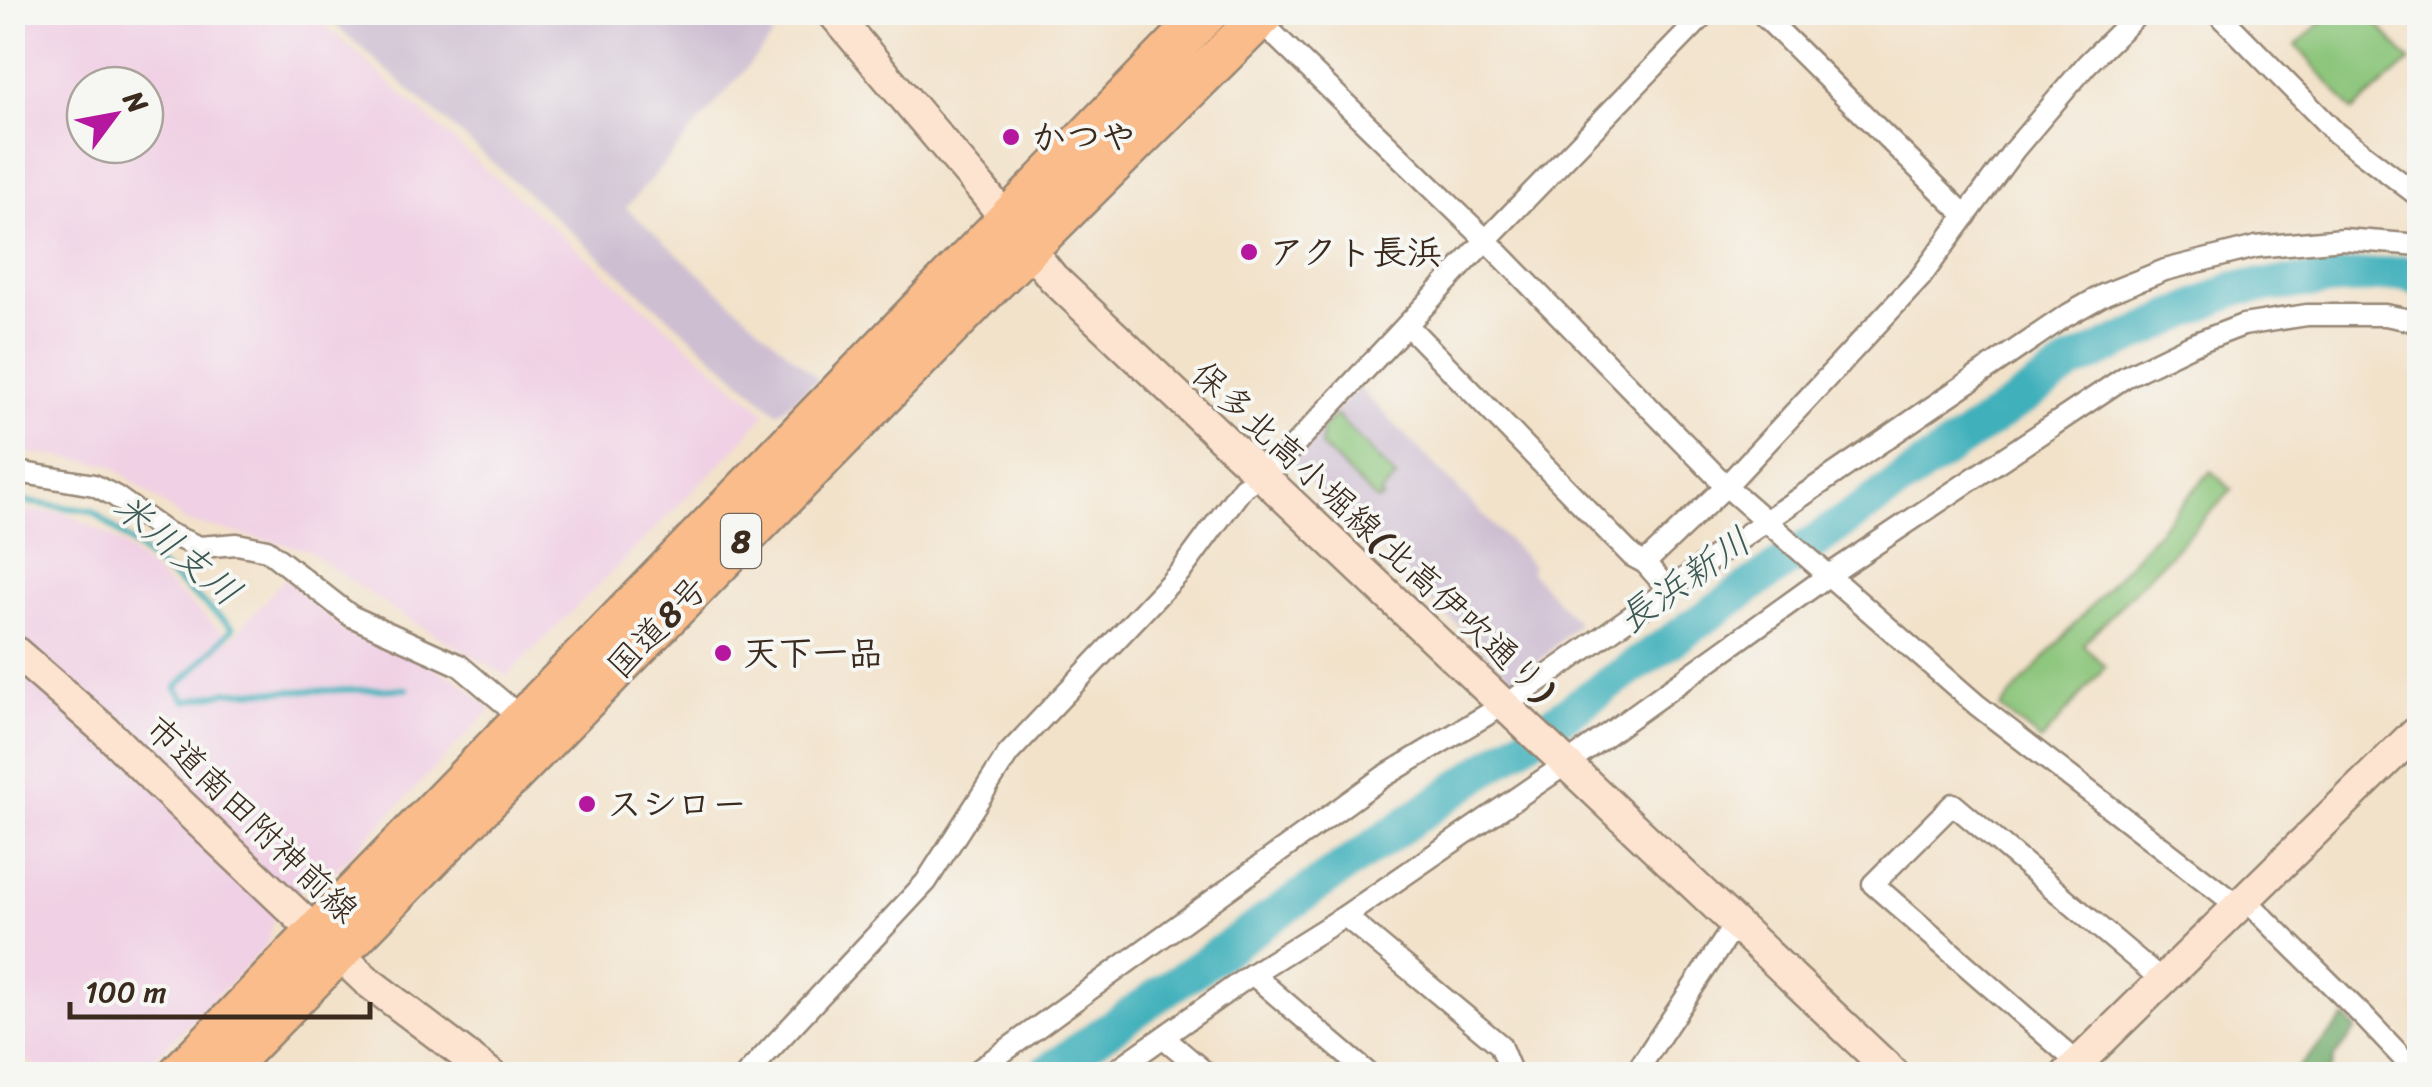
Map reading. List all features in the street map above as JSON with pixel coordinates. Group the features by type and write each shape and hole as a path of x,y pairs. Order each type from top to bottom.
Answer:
{"highway":[{"name":"国道8号","path":"220,1074 327,943 522,721 1017,235 1208,12"},
{"name":"国道8号","path":"179,1074 327,943 983,293 1017,235 1060,216 1263,16"}],"street":[{"name":"保多北高小堀線(北高伊吹通り)","path":"832,12 1065,290 1894,1074"},
{"path":"747,1074 926,882 1008,754 1182,570 1243,487 1276,465 1707,12"},
{"path":"1760,12 1966,216"},
{"path":"1644,564 1726,486 1920,278 2014,150 2087,64 2140,12"},
{"path":"2217,12 2336,133 2420,197"},
{"path":"1263,16 1726,486 1977,705 2242,903 2418,1074"},
{"path":"973,1074 1383,777 1506,707 2064,317 2105,294 2165,270 2256,248 2343,239 2420,245"},
{"path":"1110,1074 1252,974 1345,916 1825,572 2125,376 2243,325 2307,315 2385,314 2420,322"},
{"path":"1408,326 1669,590"},
{"path":"12,471 94,485 167,533 199,547 237,544 267,550 351,616 459,665 522,721"},
{"name":"市道南田附神前線","path":"12,649 106,730 368,980 490,1074"},
{"path":"2163,981 1953,804 1873,884 2073,1069 2163,981 2420,728"},
{"path":"1345,916 1500,1045 1512,1074"},
{"path":"1634,1074 1735,924"},
{"path":"1252,974 1369,1074"},
{"path":"1163,1037 1208,1074"}],"shaded area":[{"path":"12,13 312,13 766,413 735,449 507,676 393,610 305,549 187,522 111,465 13,450"},
{"path":"322,13 745,13 773,37 626,208 818,379 778,413"},
{"path":"1358,387 1533,566 1530,571 1578,623 1517,683 1288,461"},
{"path":"13,510 66,513 113,537 231,639 285,578 345,632 414,657 457,679 492,709 328,878 304,886 273,920 267,945 139,1074 45,1074 13,1048"}],"green space":[{"path":"2332,13 2368,13 2410,61 2353,111 2296,45"},
{"path":"1336,415 1396,478 1380,494 1383,498 1377,501 1321,446 1322,429"},
{"path":"2211,471 2232,490 2083,644 2105,667 2041,741 2000,708"},
{"path":"2345,1018 2356,1029 2334,1058 2329,1074 2292,1074"}],"waterway":[{"name":"長浜新川","path":"1044,1074 2072,364 2237,288 2404,273 2420,280"},
{"name":"米川支川","path":"12,500 93,511 233,628 176,688 186,701 228,692 407,689"}],"place":[{"name":"かつや","path":"1011,137"},
{"name":"アクト長浜","path":"1249,252"},
{"name":"天下一品","path":"723,653"},
{"name":"スシロー","path":"587,804"}]}
